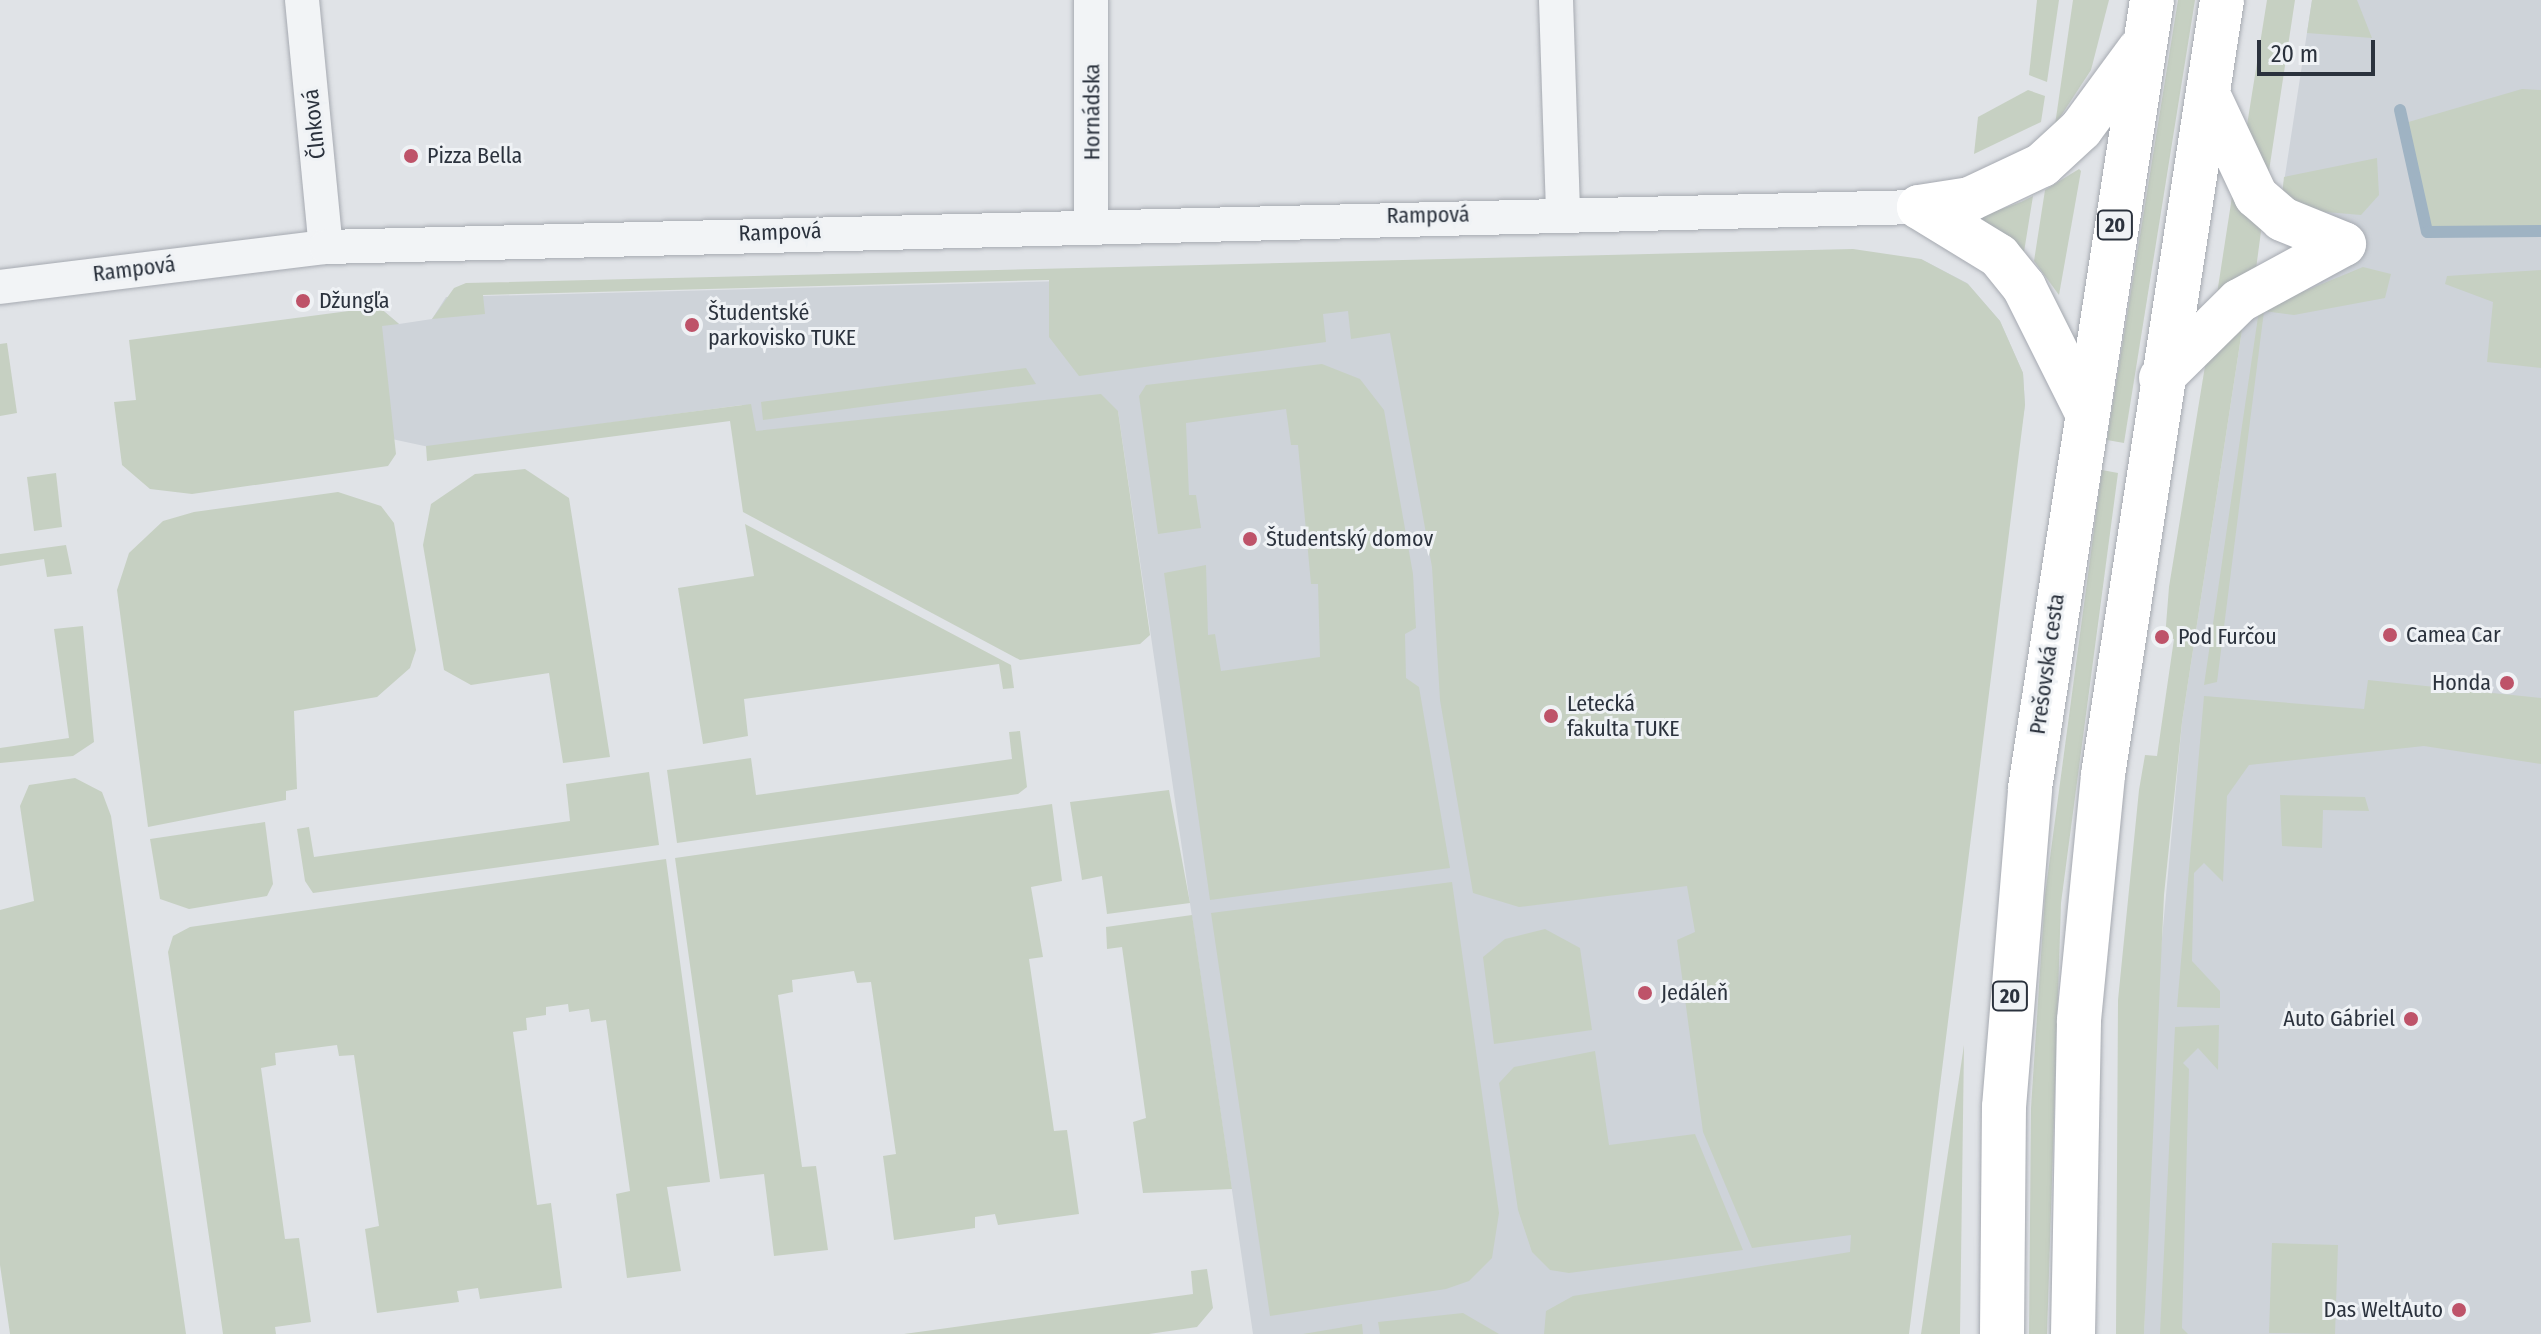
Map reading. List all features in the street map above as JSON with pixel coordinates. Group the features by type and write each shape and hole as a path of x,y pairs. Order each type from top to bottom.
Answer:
{"highway":[{"path":"2073,1334 2075,1130 2088,906 2161,378 2222,0"},
{"path":"1919,207 1970,199 2062,150 2148,20"},
{"name":"Prešovská cesta","path":"2002,1334 2004,1107 2017,909 2085,409 2148,20"},
{"path":"2161,378 2239,301 2344,244 2282,219 2256,196 2208,94"},
{"path":"1919,207 1999,256 2024,287 2085,409"}],"street":[{"name":"Člnková","path":"302,0 326,247"},
{"name":"Hornádska","path":"1091,0 1091,223"},
{"path":"1556,0 1563,212"},
{"name":"Rampová","path":"0,287 326,247 1091,223 1919,207"}],"shaded area":[{"path":"2312,0 2541,0 2541,1334 2144,1334 2155,1014 2182,722 2244,317 2306,278 2282,195"},
{"name":"Letecká fakulta TUKE","path":"1921,259 1967,283 2000,321 2023,373 2025,405 1884,1334 1253,1334 1118,411 749,446 742,405 429,447 378,436 379,307 399,324 432,319 446,297"}],"green space":[{"path":"2037,0 2059,0 2047,82 2029,75"},
{"path":"2073,0 2109,0 2091,70 2055,125"},
{"path":"2178,0 2195,0 2124,443 2107,440"},
{"path":"2267,0 2295,0 2267,184 2247,125"},
{"path":"2312,0 2357,0 2372,38 2307,33"},
{"path":"2522,89 2541,90 2541,229 2432,232 2405,123"},
{"path":"2028,90 2045,96 2041,122 1974,154 1978,117"},
{"path":"2377,158 2379,195 2361,215 2314,211 2282,195 2284,177"},
{"path":"2079,169 2059,295 2034,261 2045,190"},
{"path":"2233,190 2262,224 2256,269 2215,307"},
{"path":"2033,196 2024,252 1979,217 2021,202"},
{"path":"1853,249 1921,259 1968,284 2000,321 2023,373 2025,405 1909,1334 1544,1334 1546,1311 1573,1296 1850,1252 1851,1235 1752,1248 1703,1132 1677,940 1695,932 1687,886 1519,907 1473,893 1440,700 1432,567 1390,333 1351,339 1348,311 1323,314 1326,342 1079,376 1049,337 1049,280 483,295 485,314 432,319 454,288 466,283"},
{"path":"2363,267 2391,274 2385,298 2294,315 2264,311 2217,682 2204,685 2259,310"},
{"path":"2541,270 2541,368 2487,362 2493,302 2445,284 2447,276"},
{"path":"379,307 399,324 382,326 396,454 388,466 192,494 150,489 122,465 114,402 136,400 129,340"},
{"path":"2244,317 2182,722 2164,895 2144,1334 2116,1334 2118,1000 2139,790 2145,755 2157,756 2174,639 2165,638 2169,587 2205,366 2213,345"},
{"path":"7,343 17,413 0,416 0,344"},
{"path":"1322,364 1360,379 1384,410 1413,574 1416,628 1405,634 1406,678 1419,687 1450,868 1210,900 1164,573 1206,565 1208,635 1215,634 1221,671 1320,657 1318,584 1311,584 1298,445 1291,445 1286,409 1186,423 1189,495 1196,495 1201,528 1158,534 1139,396 1146,385"},
{"path":"1026,368 1036,384 763,420 761,402"},
{"path":"1101,394 1118,411 1150,635 1140,644 1020,660 743,512 730,421 427,461 426,446 751,404 756,431"},
{"path":"525,469 569,498 610,757 563,763 549,673 471,685 444,670 423,545 431,504 475,474"},
{"path":"2102,470 2118,473 2061,903 2047,1334 2029,1334 2031,1108 2045,895"},
{"path":"56,473 62,527 34,531 27,477"},
{"path":"338,492 381,506 394,523 416,650 410,668 377,697 294,711 297,789 286,791 286,800 148,827 117,590 129,553 163,521 194,512"},
{"path":"745,524 1011,665 1014,688 1003,689 999,664 744,699 748,736 703,744 678,588 754,576"},
{"path":"66,545 72,574 47,577 44,559 0,566 0,554"},
{"path":"83,626 94,742 73,756 0,763 0,748 69,738 54,629"},
{"path":"2368,680 2541,698 2541,764 2424,746 2249,765 2227,796 2223,882 2204,863 2194,873 2192,961 2220,991 2220,1008 2177,1007 2204,696 2364,709"},
{"path":"1020,731 1027,787 1018,794 677,843 667,770 751,758 756,795 1012,759 1009,732"},
{"path":"649,772 659,845 313,893 305,881 297,829 309,827 314,857 570,821 566,784"},
{"path":"75,778 102,792 111,816 186,1334 10,1334 0,1265 0,910 34,901 20,806 29,785"},
{"path":"1169,790 1190,903 1107,914 1102,876 1082,880 1070,802"},
{"path":"2280,795 2365,797 2369,811 2323,810 2322,848 2282,846"},
{"path":"1052,804 1062,881 1031,887 1043,957 1029,959 1054,1131 1067,1130 1079,1214 998,1225 995,1214 975,1217 975,1228 894,1240 883,1156 896,1154 871,982 857,983 854,971 792,980 793,992 778,995 802,1167 816,1166 828,1250 774,1256 764,1174 720,1179 675,858"},
{"path":"265,822 273,884 267,896 189,909 160,899 150,839"},
{"path":"666,859 710,1182 667,1187 681,1271 627,1278 616,1194 630,1191 606,1020 591,1022 589,1009 569,1012 568,1004 546,1007 546,1015 526,1018 527,1030 513,1032 537,1205 551,1203 562,1288 480,1299 478,1288 457,1291 459,1302 377,1313 365,1229 379,1226 354,1055 339,1056 337,1045 275,1053 276,1065 261,1068 285,1239 299,1238 311,1322 275,1327 276,1334 223,1334 168,952 173,936 190,927"},
{"path":"1452,882 1499,1213 1492,1258 1469,1281 1446,1289 1270,1316 1211,913"},
{"path":"1192,915 1232,1189 1143,1193 1133,1122 1146,1118 1122,947 1107,949 1106,927"},
{"path":"1545,929 1580,948 1592,1030 1494,1044 1483,957 1505,939"},
{"path":"2219,1025 2218,1070 2198,1048 2183,1063 2189,1069 2182,1328 2188,1334 2160,1334 2175,1027"},
{"path":"1964,1045 1960,1334 1921,1334"},
{"path":"1595,1051 1609,1145 1695,1134 1743,1250 1569,1273 1550,1270 1532,1252 1518,1210 1499,1083 1514,1067"},
{"path":"2272,1243 2338,1245 2335,1334 2269,1333"},
{"path":"1207,1269 1213,1308 1197,1327 1149,1334 904,1334 1193,1294 1191,1271"},
{"path":"1463,1313 1499,1334 1380,1334 1378,1322"},
{"path":"1362,1324 1363,1334 1303,1334"}],"waterway":[{"path":"2400,110 2427,232"},
{"path":"2428,232 2541,231"}],"place":[{"name":"Pizza Bella","path":"411,156"},
{"name":"Džungľa","path":"303,301"},
{"name":"Študentské parkovisko TUKE","path":"692,325"},
{"name":"Študentský domov","path":"1250,539"},
{"name":"Camea Car","path":"2390,635"},
{"name":"Pod Furčou","path":"2162,637"},
{"name":"Honda","path":"2507,683"},
{"name":"Letecká fakulta TUKE","path":"1551,716"},
{"name":"Jedáleň","path":"1645,993"},
{"name":"Auto Gábriel","path":"2411,1019"},
{"name":"Das WeltAuto","path":"2459,1310"}]}
